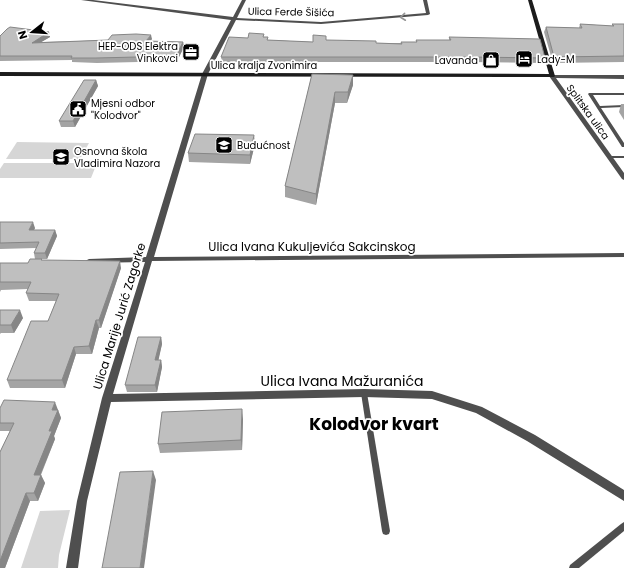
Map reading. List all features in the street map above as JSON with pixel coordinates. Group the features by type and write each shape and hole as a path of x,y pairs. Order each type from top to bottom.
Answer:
{"main road":[{"path":"530,0 552,76"},
{"name":"Ulica kralja Zvonimira","path":"0,74 552,76"}],"street":[{"path":"83,0 234,20"},
{"name":"Ulica Marije Jurić Zagorke","path":"72,568 82,501 107,398 205,74 244,0"},
{"name":"Ulica Ferde Šišića","path":"234,20 321,24 428,14 425,0"},
{"name":"Ulica kralja Zvonimira","path":"552,76 624,77"},
{"name":"Splitska ulica","path":"552,76 624,178"},
{"name":"Ulica Ivana Kukuljevića Sakcinskog","path":"80,261 149,259 624,255"},
{"name":"Ulica Ivana Mažuranića","path":"107,398 364,393 432,395 479,410 531,438 624,496"}],"lane":[{"path":"624,94 590,94 624,146"},
{"path":"598,107 624,106"},
{"path":"610,157 624,157"},
{"path":"364,393 386,531"},
{"path":"573,568 624,526"}],"shaded area":[{"path":"17,142 89,143 80,159 6,159"},
{"path":"4,163 97,163 91,178 0,178 0,169"},
{"path":"70,510 59,555 58,568 21,568 40,511"}],"building":[{"path":"580,24 614,26 612,24 624,24 624,56 554,57 546,27 582,28"},
{"path":"10,27 49,32 32,43 108,40 112,35 136,34 151,35 146,41 183,42 176,56 138,55 137,57 71,58 72,56 0,56 0,36"},
{"path":"249,33 264,34 263,37 268,37 267,40 313,42 313,35 326,36 326,40 376,41 376,43 402,44 401,42 417,42 416,40 451,40 449,37 540,39 545,58 221,57 229,37 248,38"},
{"path":"312,74 353,75 348,92 335,92 316,194 285,186"},
{"path":"84,80 96,80 73,121 59,121"},
{"path":"195,134 254,135 250,155 188,153"},
{"path":"0,222 33,222 29,230 55,230 45,253 34,253 39,242 0,243"},
{"path":"30,259 120,261 99,320 96,320 89,346 74,347 62,380 7,380 31,321 48,321 59,294 26,293 31,282 0,282 0,263 28,263"},
{"path":"0,310 20,310 11,325 0,325"},
{"path":"138,337 161,337 155,360 161,360 155,385 125,385"},
{"path":"4,400 55,402 52,410 58,410 49,431 52,431 34,475 41,475 34,493 26,493 0,561 0,452 14,423 0,423 0,408"},
{"path":"242,409 241,440 158,444 162,412"},
{"path":"153,471 140,568 102,568 120,472"}],"place":[{"name":"HEP-ODS Elektra Vinkovci","path":"191,52"},
{"name":"Lady-M","path":"524,59"},
{"name":"Lavanda","path":"491,60"},
{"name":"Mjesni odbor \"Kolodvor\"","path":"78,109"},
{"name":"Budućnost","path":"224,145"},
{"name":"Osnovna škola Vladimira Nazora","path":"61,157"}],"district":[{"name":"Kolodvor kvart","path":"374,424"}]}
